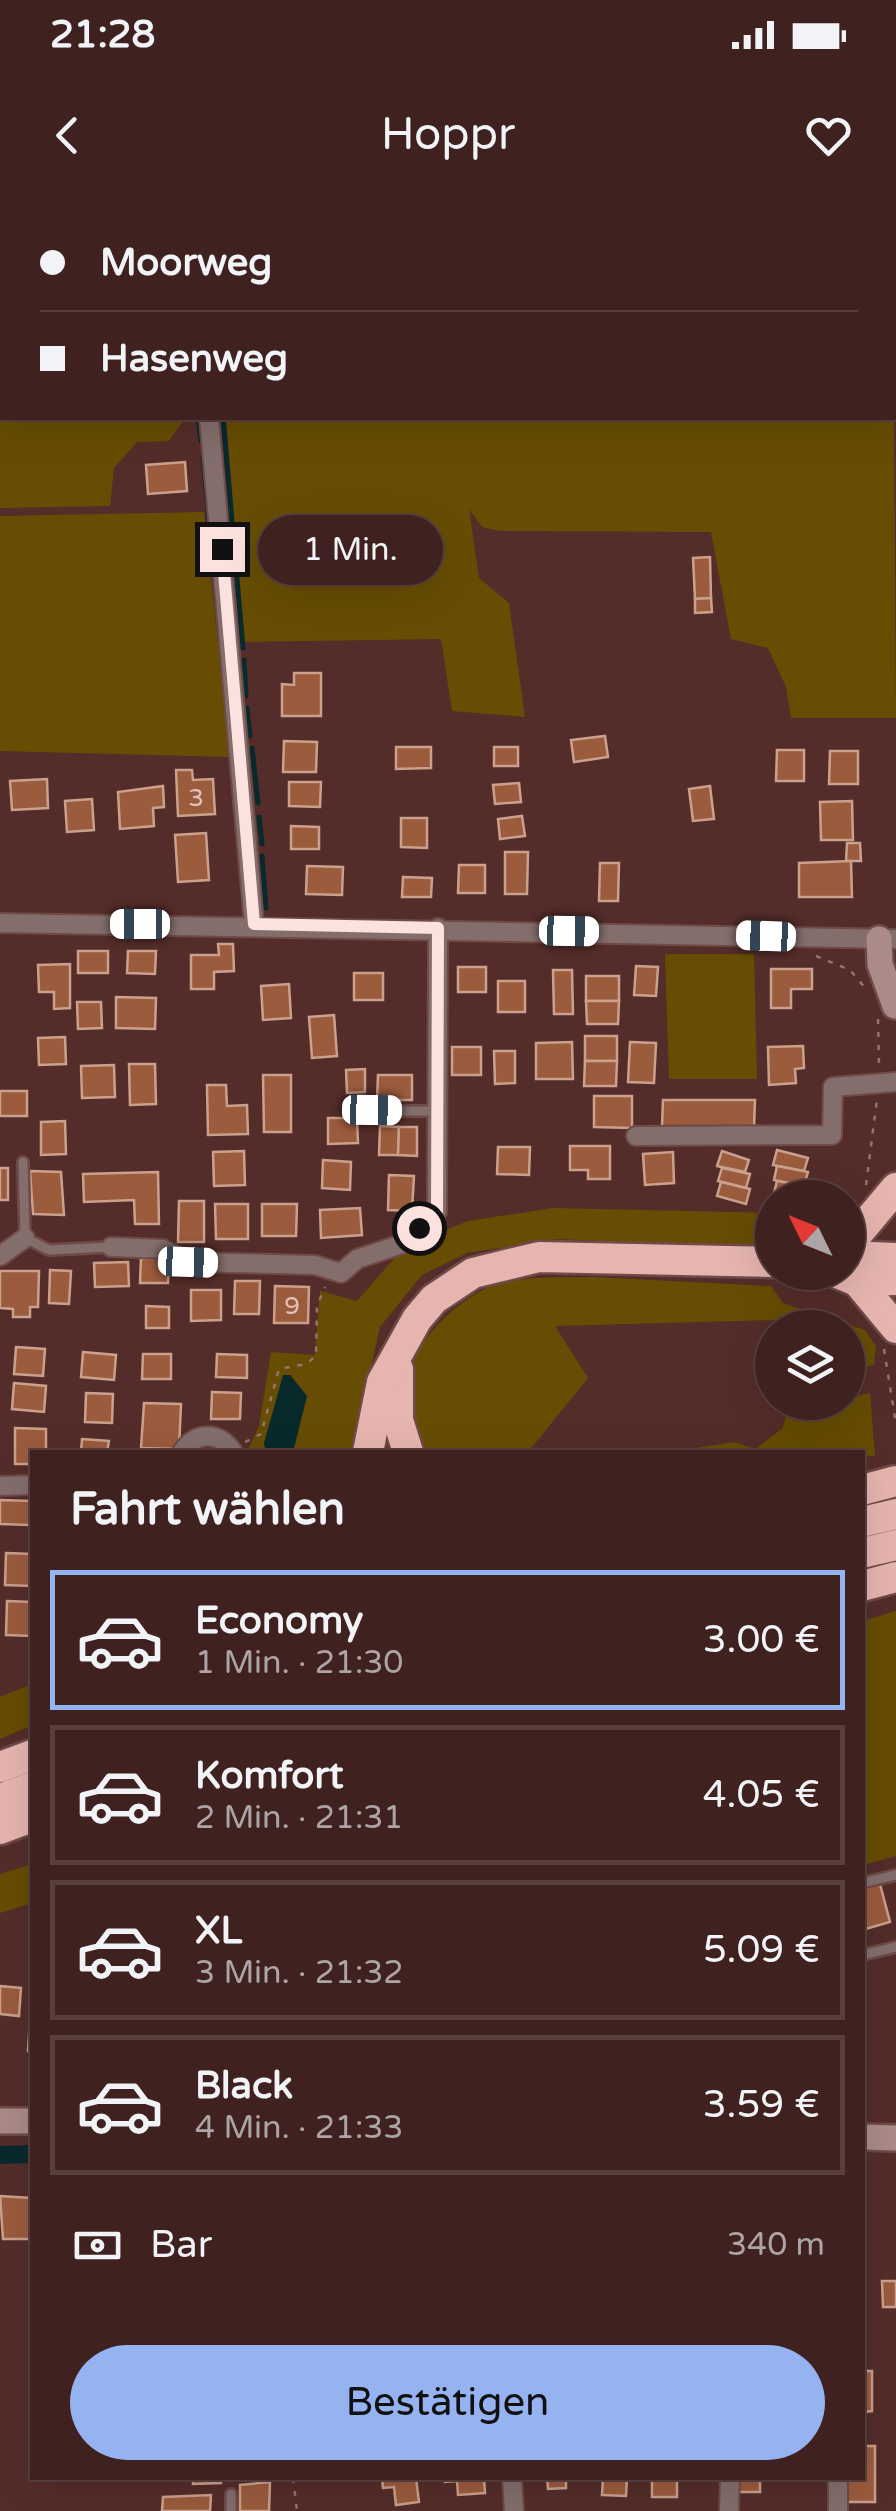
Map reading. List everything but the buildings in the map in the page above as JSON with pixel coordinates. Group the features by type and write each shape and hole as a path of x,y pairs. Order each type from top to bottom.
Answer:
{"highway":[{"path":"865,1216 881,1188"},
{"path":"368,1450 382,1382 400,1350 434,1300 473,1274 514,1260 578,1256 755,1261"},
{"path":"865,1265 896,1258"},
{"path":"865,1274 896,1280"},
{"path":"859,1290 889,1335"},
{"path":"400,1350 398,1420 407,1450"},
{"path":"865,1489 896,1481"},
{"path":"865,1521 896,1514"},
{"path":"865,1552 896,1544"},
{"path":"865,1585 896,1577"},
{"path":"0,1768 30,1755"},
{"path":"17,1817 30,1790"}],"street":[{"path":"209,420 254,924"},
{"path":"0,923 254,924 887,939 880,964 887,1008"},
{"path":"111,1248 163,1249 188,1262 314,1265 341,1273 357,1259 402,1244 437,1212 438,928"},
{"path":"636,1136 832,1135 833,1087 888,1082"},
{"path":"0,1256 25,1238"},
{"path":"184,1450 191,1441 209,1436 230,1450"},
{"path":"0,1486 30,1486"},
{"path":"0,2121 30,2121"},
{"path":"865,2137 896,2138"},
{"path":"512,2480 514,2511"},
{"path":"729,2511 730,2480"},
{"path":"838,2480 838,2511"}],"lane":[{"path":"372,1110 437,1111"},
{"path":"23,1162 25,1238 49,1250 111,1248"},
{"path":"865,1882 896,1876"},
{"path":"865,1954 896,1947"},
{"path":"231,2494 231,2511"}],"path":[{"path":"808,954 850,970 887,1008 888,1082 881,1188"},
{"path":"234,1450 261,1434 279,1369 306,1364 316,1356 320,1291 341,1273"},
{"path":"889,1335 896,1424"},
{"path":"293,2480 297,2511"}],"shaded area":[{"path":"0,420 183,421 169,441 137,442 114,468 110,506 0,508"},
{"path":"226,420 894,420 896,718 791,718 786,687 768,648 731,639 711,532 500,531 482,527 469,509 479,578 509,603 525,717 452,711 441,639 244,642"},
{"path":"204,512 230,757 0,751 0,516"},
{"path":"665,954 754,954 757,1079 669,1079"},
{"path":"553,1208 755,1213 755,1248 557,1239 467,1253 422,1275 380,1327 352,1450 294,1450 307,1396 290,1375 284,1375 264,1443 266,1450 248,1450 259,1426 271,1352 315,1355 320,1291 357,1301 404,1247 468,1221"},
{"path":"594,1277 755,1285 755,1290 774,1290 783,1303 804,1310 755,1310 755,1321 555,1326 588,1378 530,1450 424,1450 408,1396 412,1364 429,1335 453,1310 481,1291 506,1282"},
{"path":"865,1330 876,1346 874,1365 865,1367"},
{"path":"870,1393 875,1456 865,1456 865,1450 684,1450 734,1442 755,1449 782,1429 785,1420 865,1420 865,1394"},
{"path":"896,1611 896,1856 865,1864 865,1620"},
{"path":"30,1685 30,1726 0,1739 0,1697"},
{"path":"30,1865 30,1904 0,1913 0,1874"}],"water":[{"path":"283,1375 290,1375 307,1396 294,1450 266,1450 264,1443"}],"waterway":[{"path":"198,420 201,441"},
{"path":"223,420 243,648"},
{"path":"203,457 213,565"},
{"path":"244,660 246,696"},
{"path":"247,708 250,736"},
{"path":"252,748 258,803"},
{"path":"259,817 262,844"},
{"path":"262,856 266,908"},
{"path":"0,2155 30,2154"}],"route":[{"path":"222,549 254,924 438,928 437,1212 419,1228"}]}
